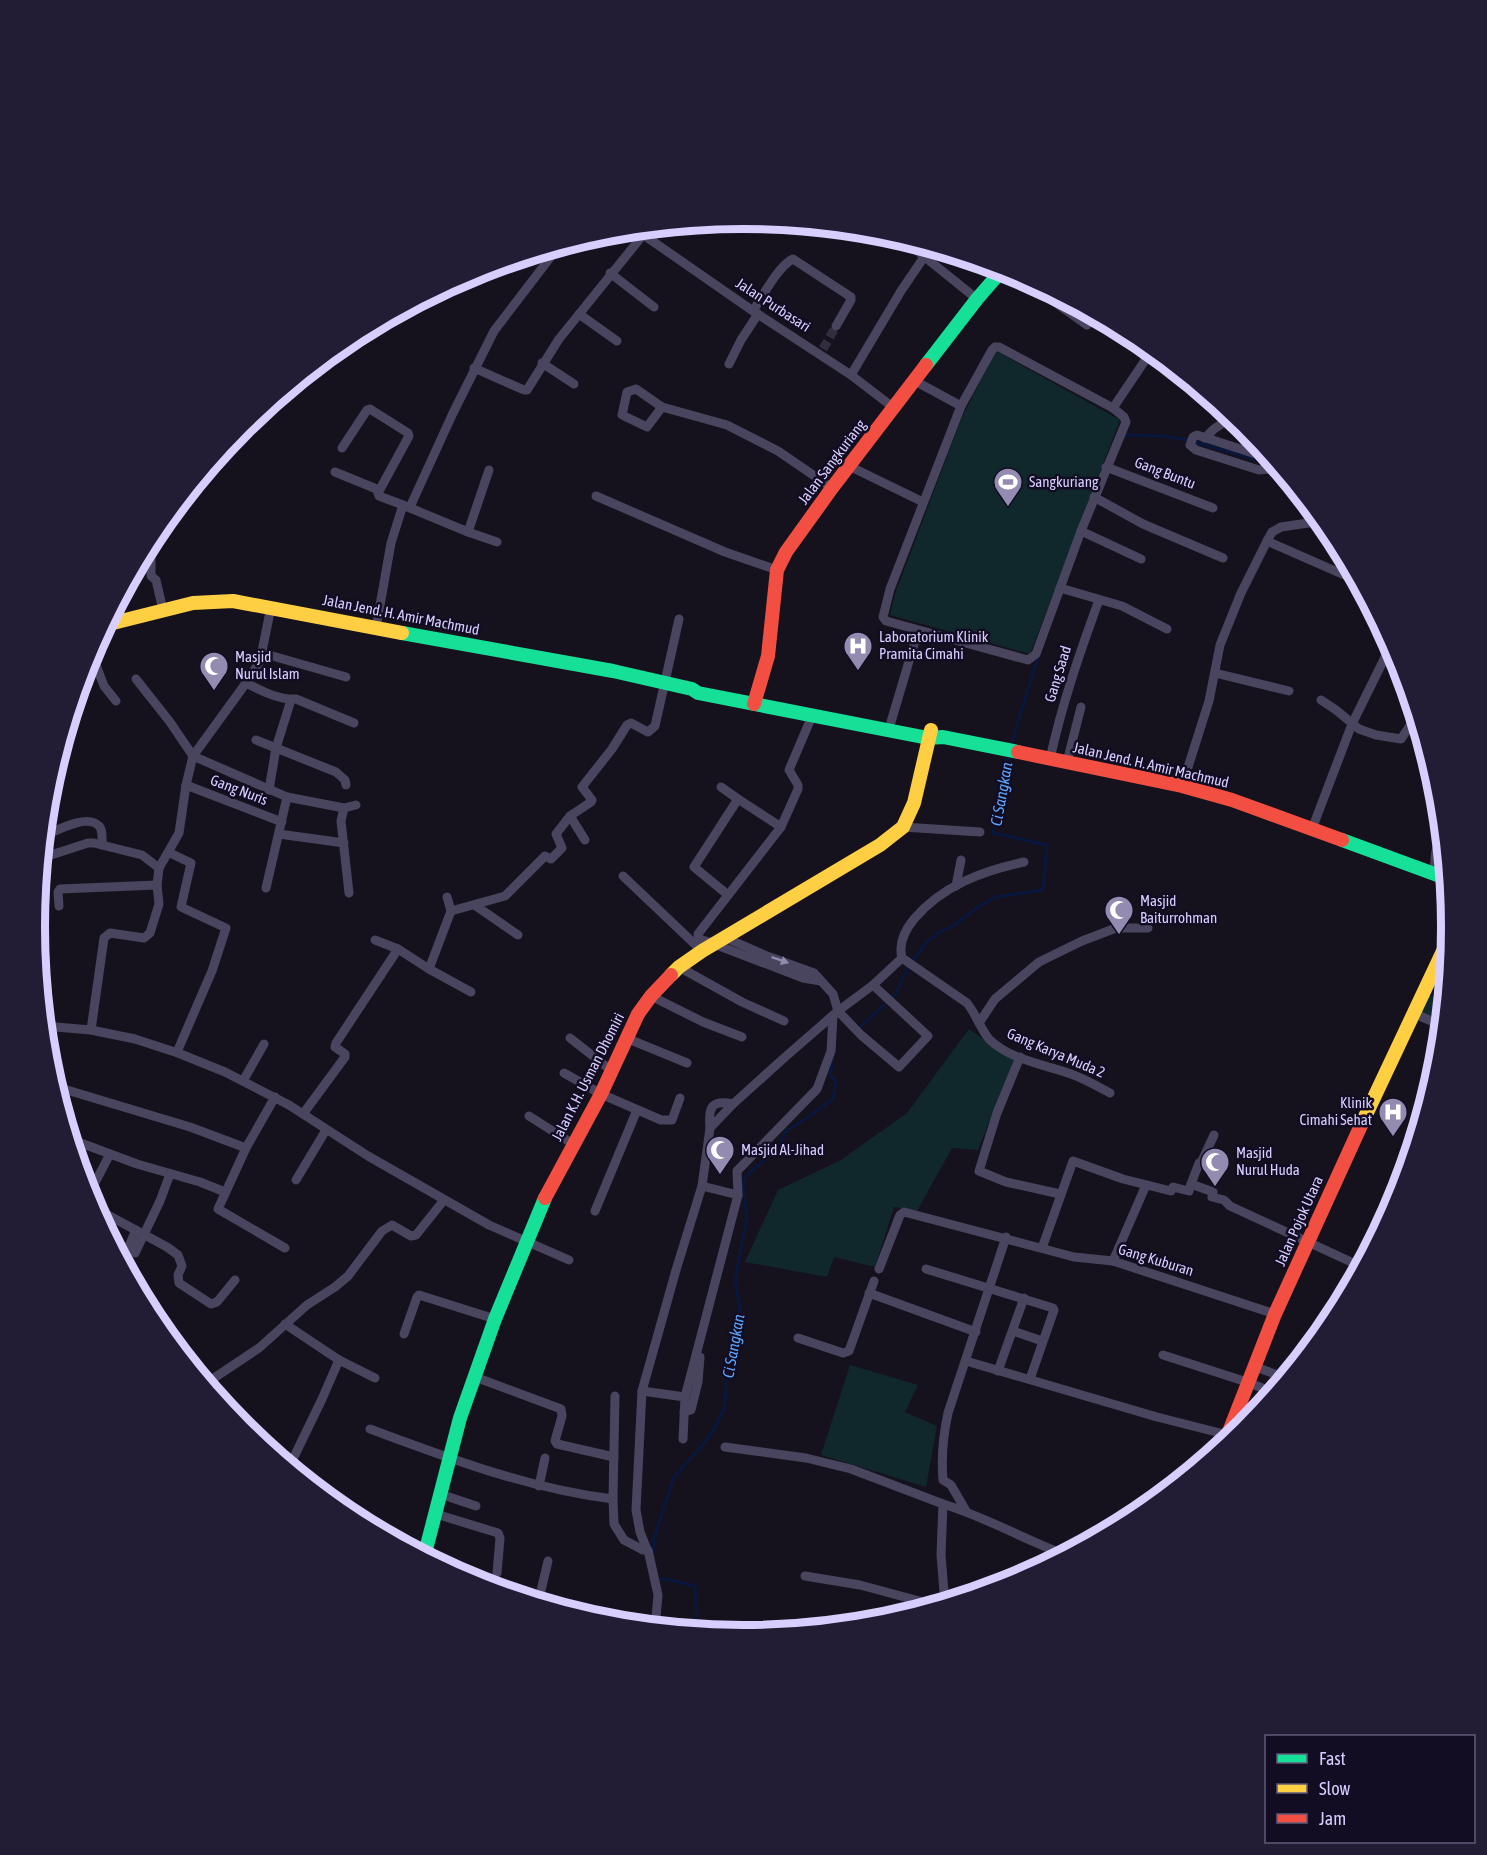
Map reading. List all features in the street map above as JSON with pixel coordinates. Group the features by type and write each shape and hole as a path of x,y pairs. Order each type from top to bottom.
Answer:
{"main road":[{"name":"Jalan Sangkuriang","path":"755,701 768,656 777,570 786,552 832,488 977,299 997,277"},
{"name":"Jalan Jend. H. Amir Machmud","path":"115,622 193,603 222,600 271,607 613,671 665,682 692,689 698,693 891,722 934,735"},
{"name":"Jalan Jend. H. Amir Machmud","path":"755,701 812,716 934,735 1182,786 1232,800 1312,830 1435,868 1440,872"},
{"name":"Jalan K.H. Usman Dhomiri","path":"426,1549 449,1457 475,1377 538,1209 601,1094 638,1014 651,996 680,968 880,845 903,827 914,803 934,735"},
{"name":"Jalan Pojok Utara","path":"1232,1425 1275,1314 1441,954"}],"street":[{"name":"Jalan Purbasari","path":"645,236 755,312 821,351 894,408"},
{"path":"474,368 524,390 529,387 542,363 638,237"},
{"path":"917,251 977,299"},
{"path":"376,628 391,543 406,506 494,331 551,257"},
{"path":"851,375 924,257"},
{"path":"729,364 755,312 779,272 789,260 793,259 851,297 852,300 836,326"},
{"path":"610,273 654,307"},
{"path":"1057,304 1087,325 1090,321"},
{"path":"579,314 617,341"},
{"path":"999,347 1113,408 1124,417 1126,422 1094,497 1036,654 1028,660 886,621 883,617 890,590 923,502 961,406 992,350 999,347"},
{"path":"1113,408 1147,358"},
{"path":"542,363 574,384"},
{"path":"915,381 961,406"},
{"path":"662,407 647,428 622,415 627,392 630,389 636,389 662,407 727,425 778,451 832,488"},
{"path":"342,448 367,410 370,409 388,419 409,436 379,490 379,496 497,542"},
{"path":"1205,438 1224,422"},
{"path":"1257,454 1195,435 1190,445 1196,450 1259,470 1271,469"},
{"path":"849,466 923,502"},
{"name":"Gang Buntu","path":"1106,467 1213,508"},
{"path":"468,532 489,470"},
{"path":"334,472 379,490"},
{"path":"596,496 725,552 777,570"},
{"path":"1094,497 1143,524 1223,558"},
{"path":"1182,786 1209,701 1216,659 1228,623 1267,541 1272,532 1281,527 1312,522"},
{"path":"1081,531 1142,559"},
{"path":"1267,541 1347,577"},
{"path":"151,559 151,576 156,580 163,610"},
{"path":"1062,588 1122,606 1167,629"},
{"name":"Gang Saad","path":"1050,759 1077,660 1099,600"},
{"path":"91,1030 104,938 110,933 144,938 149,935 159,904 157,885 159,868 170,853 179,833 186,785 196,752 260,661 271,607"},
{"path":"451,911 476,906 505,896 545,856 552,859 562,848 556,834 570,816 592,800 582,787 612,749 627,725 631,723 648,732 655,726 679,620"},
{"path":"891,722 918,631"},
{"path":"262,653 346,677"},
{"path":"1312,830 1352,724 1386,654"},
{"path":"96,665 104,686 116,701"},
{"path":"1215,673 1289,691"},
{"path":"136,679 196,752 287,797 344,808 356,805"},
{"path":"246,683 266,693 291,700 296,699 354,723"},
{"path":"269,790 276,748 291,700"},
{"path":"1321,700 1352,724 1376,735 1401,739 1411,724"},
{"path":"1067,762 1081,707"},
{"path":"683,1439 685,1397 738,1196 737,1171 817,1089 831,1051 835,1013 833,994 814,973 768,956 702,942 698,934 781,827 798,789 789,770 812,716"},
{"path":"256,740 336,772 345,780 346,785"},
{"name":"Gang Nuris","path":"186,785 282,822"},
{"path":"721,787 781,827"},
{"path":"266,888 287,797"},
{"path":"728,895 694,867 738,799"},
{"path":"344,808 341,821 349,893"},
{"path":"570,816 585,840"},
{"path":"52,833 71,824 89,822 101,829 102,845"},
{"path":"903,827 980,832"},
{"path":"279,834 344,843"},
{"path":"51,855 88,843 142,855 159,868"},
{"path":"1435,868 1434,857 1437,846"},
{"path":"170,853 191,863 181,907 226,928 213,972 177,1052"},
{"path":"956,886 961,860"},
{"path":"656,1620 658,1595 637,1524 636,1510 642,1391 702,1186 710,1128 733,1104 835,1013 909,962 900,947 908,926 938,896 996,868 1024,862"},
{"path":"623,876 714,945"},
{"path":"59,906 58,892 60,889 157,885"},
{"path":"429,969 451,911 447,897"},
{"path":"476,906 518,935"},
{"path":"979,1023 995,999 1039,962 1082,941 1116,928 1148,928"},
{"path":"375,940 398,948 429,969 471,992"},
{"path":"303,1114 345,1057 345,1054 335,1047 336,1043 398,948"},
{"name":"Gang Karya Muda 2","path":"909,962 967,1003 980,1027 994,1043 1020,1057 1072,1074 1110,1092"},
{"path":"680,968 742,1002 784,1021"},
{"path":"835,1013 899,1067 928,1036 873,986"},
{"path":"651,996 703,1022 742,1037"},
{"path":"1413,1013 1435,1023"},
{"path":"52,1027 91,1030 135,1039 177,1052 243,1081 275,1097 444,1200 525,1242 569,1260"},
{"path":"570,1038 612,1071"},
{"path":"627,1038 687,1063"},
{"path":"243,1081 264,1044"},
{"path":"1020,1057 997,1113 979,1171 1006,1182 1060,1194"},
{"path":"564,1073 601,1094 661,1120 672,1120 680,1098"},
{"path":"67,1090 190,1127 246,1148"},
{"path":"275,1097 246,1148 218,1209 285,1248"},
{"path":"595,1211 637,1110"},
{"path":"529,1116 573,1144"},
{"path":"296,1180 326,1130"},
{"path":"1041,1248 1073,1161 1121,1179 1171,1191 1173,1187 1189,1191 1199,1163 1203,1161 1214,1135"},
{"path":"79,1142 225,1192"},
{"path":"94,1184 110,1154"},
{"path":"127,1254 170,1174"},
{"path":"1113,1261 1146,1185"},
{"path":"1191,1185 1213,1192 1212,1197 1224,1200 1230,1206 1355,1265"},
{"path":"702,1186 738,1196"},
{"path":"212,1380 259,1348 285,1324 348,1276 382,1231 392,1225 411,1236 417,1235 444,1200"},
{"name":"Gang Kuburan","path":"879,1269 902,1212 1074,1257 1113,1261 1275,1314"},
{"path":"107,1215 178,1255 182,1266 178,1275 178,1283 211,1304 215,1303 235,1280"},
{"path":"135,1253 140,1233"},
{"path":"966,1511 951,1485 942,1480 942,1448 948,1413 1006,1238"},
{"path":"926,1269 1053,1308 1030,1379"},
{"path":"798,1338 843,1353 849,1351 874,1281"},
{"path":"869,1293 976,1332"},
{"path":"404,1334 419,1295 495,1319"},
{"path":"998,1371 1024,1298"},
{"path":"285,1324 339,1360 375,1377"},
{"path":"1012,1331 1042,1341"},
{"path":"684,1412 691,1410 698,1383 700,1340"},
{"path":"1162,1355 1267,1390"},
{"path":"292,1460 339,1360"},
{"path":"966,1362 1157,1417 1219,1439"},
{"path":"1256,1367 1279,1376"},
{"path":"475,1377 561,1409 562,1416 555,1441 557,1444 614,1457"},
{"path":"642,1391 685,1397"},
{"path":"615,1396 614,1524 624,1540 646,1549"},
{"path":"370,1429 539,1486 582,1496 613,1499"},
{"path":"725,1447 806,1458 851,1469 966,1511 1057,1551"},
{"path":"539,1486 545,1458"},
{"path":"440,1494 476,1506"},
{"path":"943,1504 941,1555 944,1596"},
{"path":"436,1514 498,1533 500,1538 497,1573"},
{"path":"540,1595 548,1561"},
{"path":"805,1576 860,1585 924,1602"}],"green space":[{"name":"Sangkuriang","path":"996,351 1120,420 1030,654 890,615 895,594 962,417"},
{"path":"1426,994 1438,999 1436,1019 1418,1011"},
{"path":"969,1029 1014,1060 978,1150 952,1148 917,1211 894,1207 875,1267 834,1257 827,1277 745,1262 778,1190 841,1160 907,1113"},
{"path":"850,1365 918,1385 905,1412 937,1426 926,1487 821,1455"}],"waterway":[{"name":"Ci Sangkan","path":"1125,437 1126,435 1163,436 1187,440"},
{"name":"Ci Sangkan","path":"1195,442 1264,462"},
{"name":"Ci Sangkan","path":"1011,745 1038,657"},
{"name":"Ci Sangkan","path":"860,1027 896,994 915,957 928,941 940,932 953,926 979,906 996,897 1043,890 1047,845 993,833 1008,757"},
{"name":"Ci Sangkan","path":"653,1554 654,1539 674,1477 715,1428 724,1409 731,1339 738,1320 740,1304 736,1289 736,1276 747,1218 744,1178 779,1147 786,1131 833,1099 836,1080 830,1076 833,1058"},
{"name":"Ci Sangkan","path":"657,1578 695,1586 697,1623 693,1624"}],"tunnel":[{"path":"823,349 836,326"}],"traffic: fast":[{"path":"926,365 996,277"},
{"path":"402,633 613,671 692,689 698,693 928,738 943,737 1018,752"},
{"path":"1342,840 1440,876"},
{"path":"426,1549 460,1418 495,1319 545,1198"}],"traffic: slow":[{"path":"115,622 193,603 233,601 402,633"},
{"path":"671,975 702,951 880,845 903,827 914,803 931,730"},
{"path":"1363,1121 1441,955"}],"traffic: jam":[{"path":"754,704 768,656 777,570 786,552 926,365"},
{"path":"1018,752 1182,786 1232,800 1342,840"},
{"path":"545,1198 601,1094 638,1014 671,975"},
{"path":"1231,1427 1275,1314 1363,1121"}],"place":[{"name":"Sangkuriang","path":"1008,508"},
{"name":"Laboratorium Klinik Pramita Cimahi","path":"858,672"},
{"name":"Masjid Nurul Islam","path":"214,692"},
{"name":"Masjid Baiturrohman","path":"1119,936"},
{"name":"Klinik Cimahi Sehat","path":"1393,1138"},
{"name":"Masjid Al-Jihad","path":"720,1176"},
{"name":"Masjid Nurul Huda","path":"1215,1188"}]}
